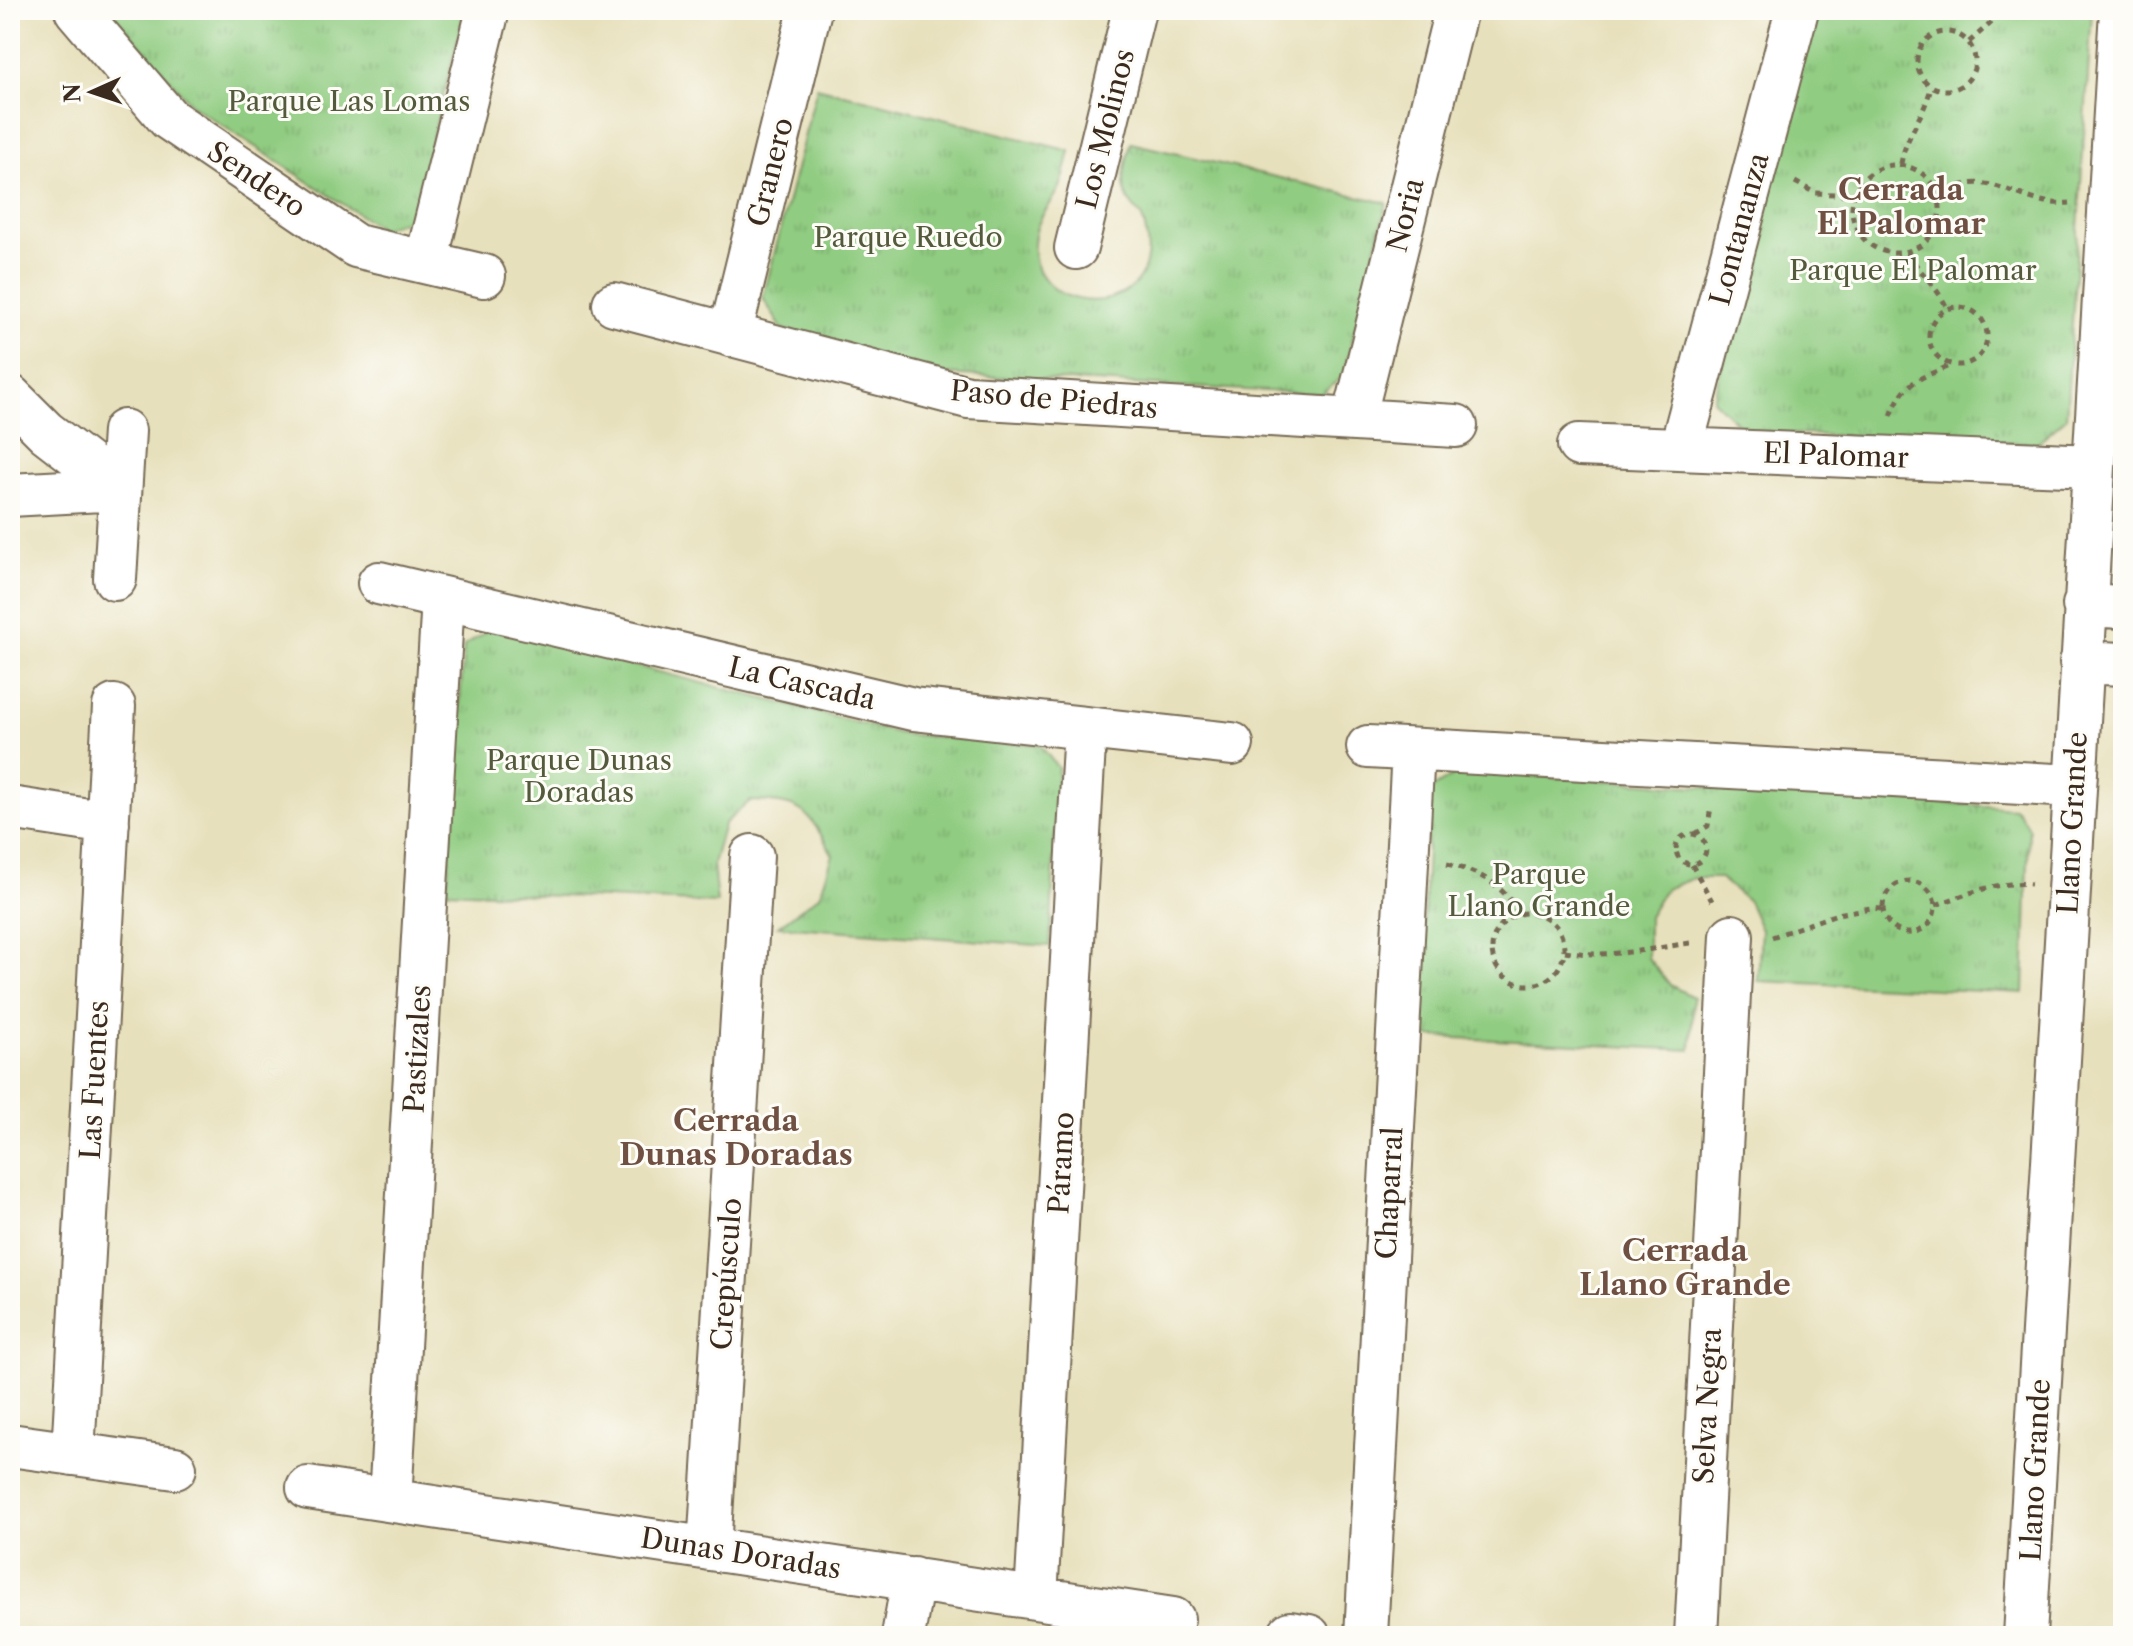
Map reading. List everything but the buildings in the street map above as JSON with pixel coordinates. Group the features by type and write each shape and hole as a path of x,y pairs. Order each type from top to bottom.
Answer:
{"street":[{"name":"Sendero","path":"76,10 169,119 356,246 484,276"},
{"path":"426,262 488,10"},
{"name":"Granero","path":"730,335 810,10"},
{"name":"Los Molinos","path":"1076,248 1134,10"},
{"name":"Noria","path":"1354,419 1456,10"},
{"name":"Lontananza","path":"1681,448 1797,10"},
{"name":"Llano Grande","path":"2025,1636 2081,662 2104,606 2093,466 2121,10"},
{"name":"Paso de Piedras","path":"614,304 968,397 1456,426"},
{"path":"10,396 46,432 120,489"},
{"path":"115,579 124,431"},
{"name":"El Palomar","path":"1579,445 2093,466"},
{"path":"10,495 120,489"},
{"name":"La Cascada","path":"379,583 913,709 1232,744"},
{"name":"Pastizales","path":"390,1500 443,598"},
{"path":"2081,662 2123,664"},
{"name":"Las Fuentes","path":"73,1454 114,706"},
{"name":"Páramo","path":"1036,1598 1085,728"},
{"path":"1368,747 2074,786"},
{"name":"Chaparral","path":"1366,1636 1413,750"},
{"path":"10,808 108,823"},
{"name":"Crepúsculo","path":"709,1549 752,856"},
{"name":"Selva Negra","path":"1696,1636 1732,936"},
{"path":"10,1445 175,1468"},
{"name":"Dunas Doradas","path":"308,1488 1173,1619"},
{"path":"903,1636 913,1579"}],"path":[{"path":"1969,42 2006,10"},
{"path":"1938,31 1955,32 1969,42 1975,57 1973,74 1962,86 1946,90 1931,87 1918,74 1916,56 1923,40 1938,31"},
{"path":"1901,164 1904,146 1922,115 1931,87"},
{"path":"1901,164 1917,170 1931,181 1939,197 1940,214 1935,231 1923,244 1907,252 1890,253 1874,248 1860,236 1853,221 1851,204 1854,195 1868,174 1884,165 1901,164"},
{"path":"1791,179 1805,190 1815,193 1854,195"},
{"path":"1939,197 1953,187 1977,182 1997,185 2035,201 2076,202"},
{"path":"1907,252 1916,267 1940,292 1947,308"},
{"path":"1891,416 1898,396 1910,384 1950,365 1967,365 1980,357 1987,342 1986,326 1977,313 1963,306 1947,308 1935,317 1929,330 1929,345 1937,358 1950,365"},
{"path":"1684,834 1695,834 1704,840 1706,851 1702,861 1692,865 1681,862 1675,853 1677,842 1684,834"},
{"path":"1407,856 1466,868 1490,879 1514,904 1519,914"},
{"path":"1913,881 1924,885 1936,905 1933,919 1924,929 1911,934 1897,931 1886,922 1882,909 1884,897 1891,887 1913,881"},
{"path":"1936,905 1985,887 2018,882 2068,887"},
{"path":"1565,951 1584,955 1632,952 1732,936 1769,938 1837,914 1882,909"},
{"path":"1533,913 1545,917 1555,926 1562,937 1565,951 1561,965 1552,977 1539,984 1525,986 1511,982 1499,973 1491,945 1496,931 1506,920 1519,914 1533,913"}],"green space":[{"name":"Parque Las Lomas","path":"110,10 465,10 412,218 381,229 193,106"},
{"name":"Parque El Palomar","path":"1813,10 2092,11 2066,418 2037,443 1746,432 1713,400"},
{"name":"Parque Ruedo","path":"817,87 1070,151 1060,187 1037,228 1035,260 1045,280 1061,293 1082,300 1103,300 1123,293 1138,279 1147,258 1143,220 1129,202 1124,184 1131,143 1387,203 1343,376 1322,394 941,374 782,329 763,298"},
{"name":"Parque Dunas Doradas","path":"491,629 901,734 1040,745 1058,768 1050,946 778,926 820,895 833,855 809,818 793,806 782,803 750,801 724,824 713,864 717,903 447,891 464,646"},
{"name":"Parque Llano Grande","path":"1460,771 2015,808 2029,828 2024,993 1758,981 1761,930 1748,901 1720,878 1694,878 1665,889 1648,917 1648,958 1670,985 1693,997 1691,1050 1418,1036 1430,790"}],"district":[{"name":"Cerrada El Palomar","path":"1901,206"},
{"name":"Cerrada Dunas Doradas","path":"736,1137"},
{"name":"Cerrada Llano Grande","path":"1685,1267"}]}
